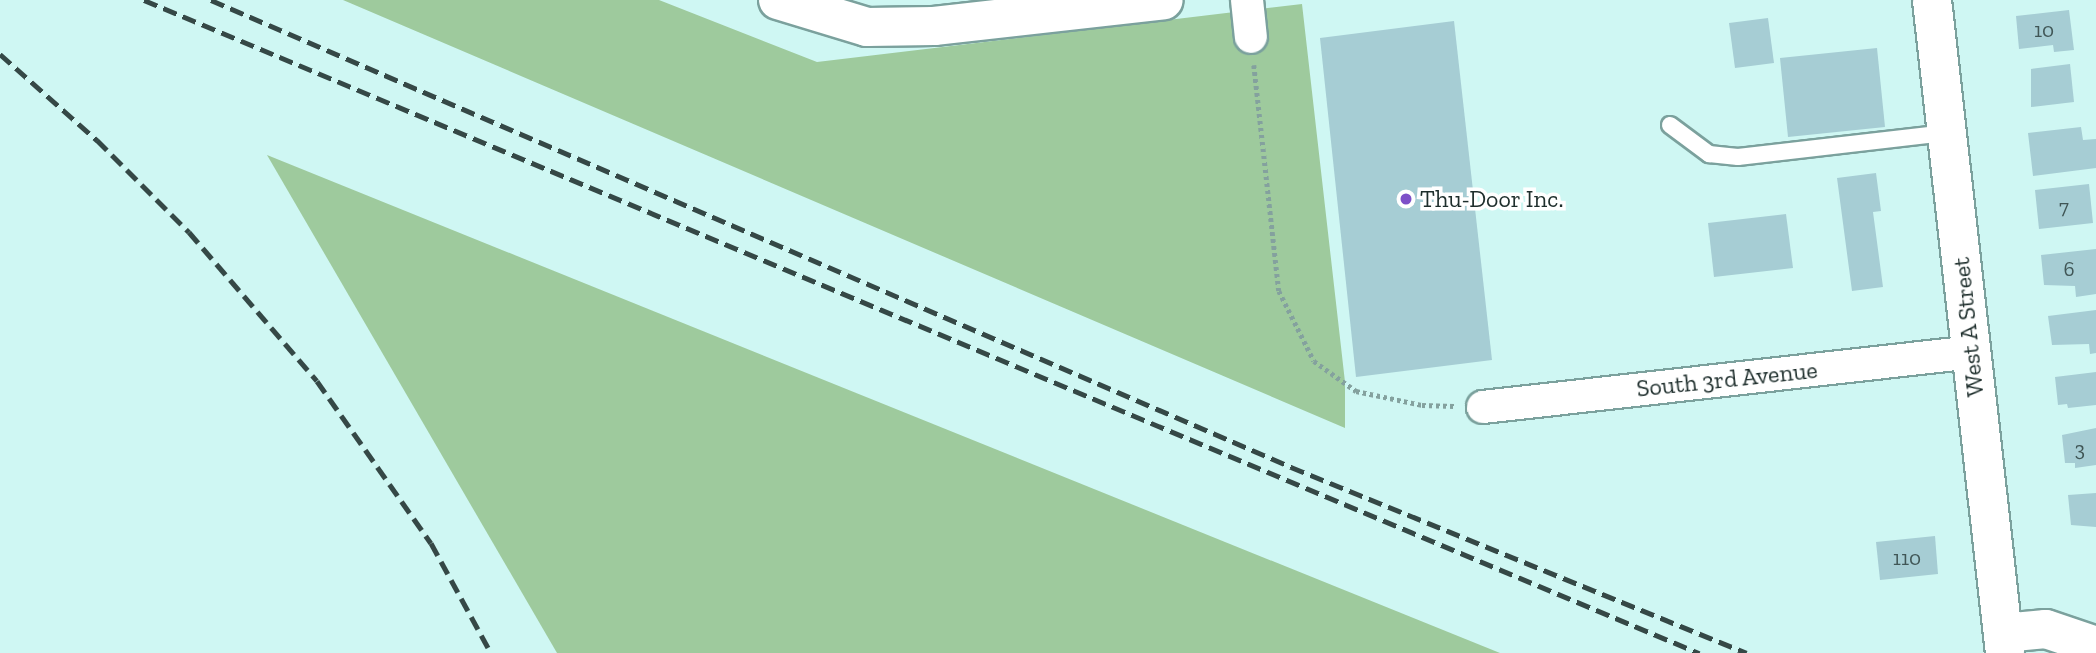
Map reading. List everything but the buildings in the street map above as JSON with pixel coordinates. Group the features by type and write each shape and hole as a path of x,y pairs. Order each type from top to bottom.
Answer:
{"main road":[{"path":"778,0 867,27 934,26 1164,0"},
{"name":"West A Street","path":"1932,0 2004,643"},
{"path":"2004,643 2046,629 2096,646"}],"street":[{"path":"1247,0 1251,37"},
{"name":"South 3rd Avenue","path":"1483,407 1971,352"}],"lane":[{"path":"1670,125 1709,154 1738,157 1947,133"}],"path":[{"path":"1251,37 1279,291 1314,361 1356,391 1422,405 1483,407"}],"green space":[{"path":"343,0 659,0 817,62 1302,4 1345,382 1345,428"},
{"path":"267,155 1500,653 557,653"}],"railway":[{"path":"144,0 1699,653"},
{"path":"211,0 1291,467 1747,653"},
{"path":"0,54 97,140 189,232 317,381 431,543 491,653"}],"place":[{"name":"Thu-Door Inc.","path":"1406,199"}]}
